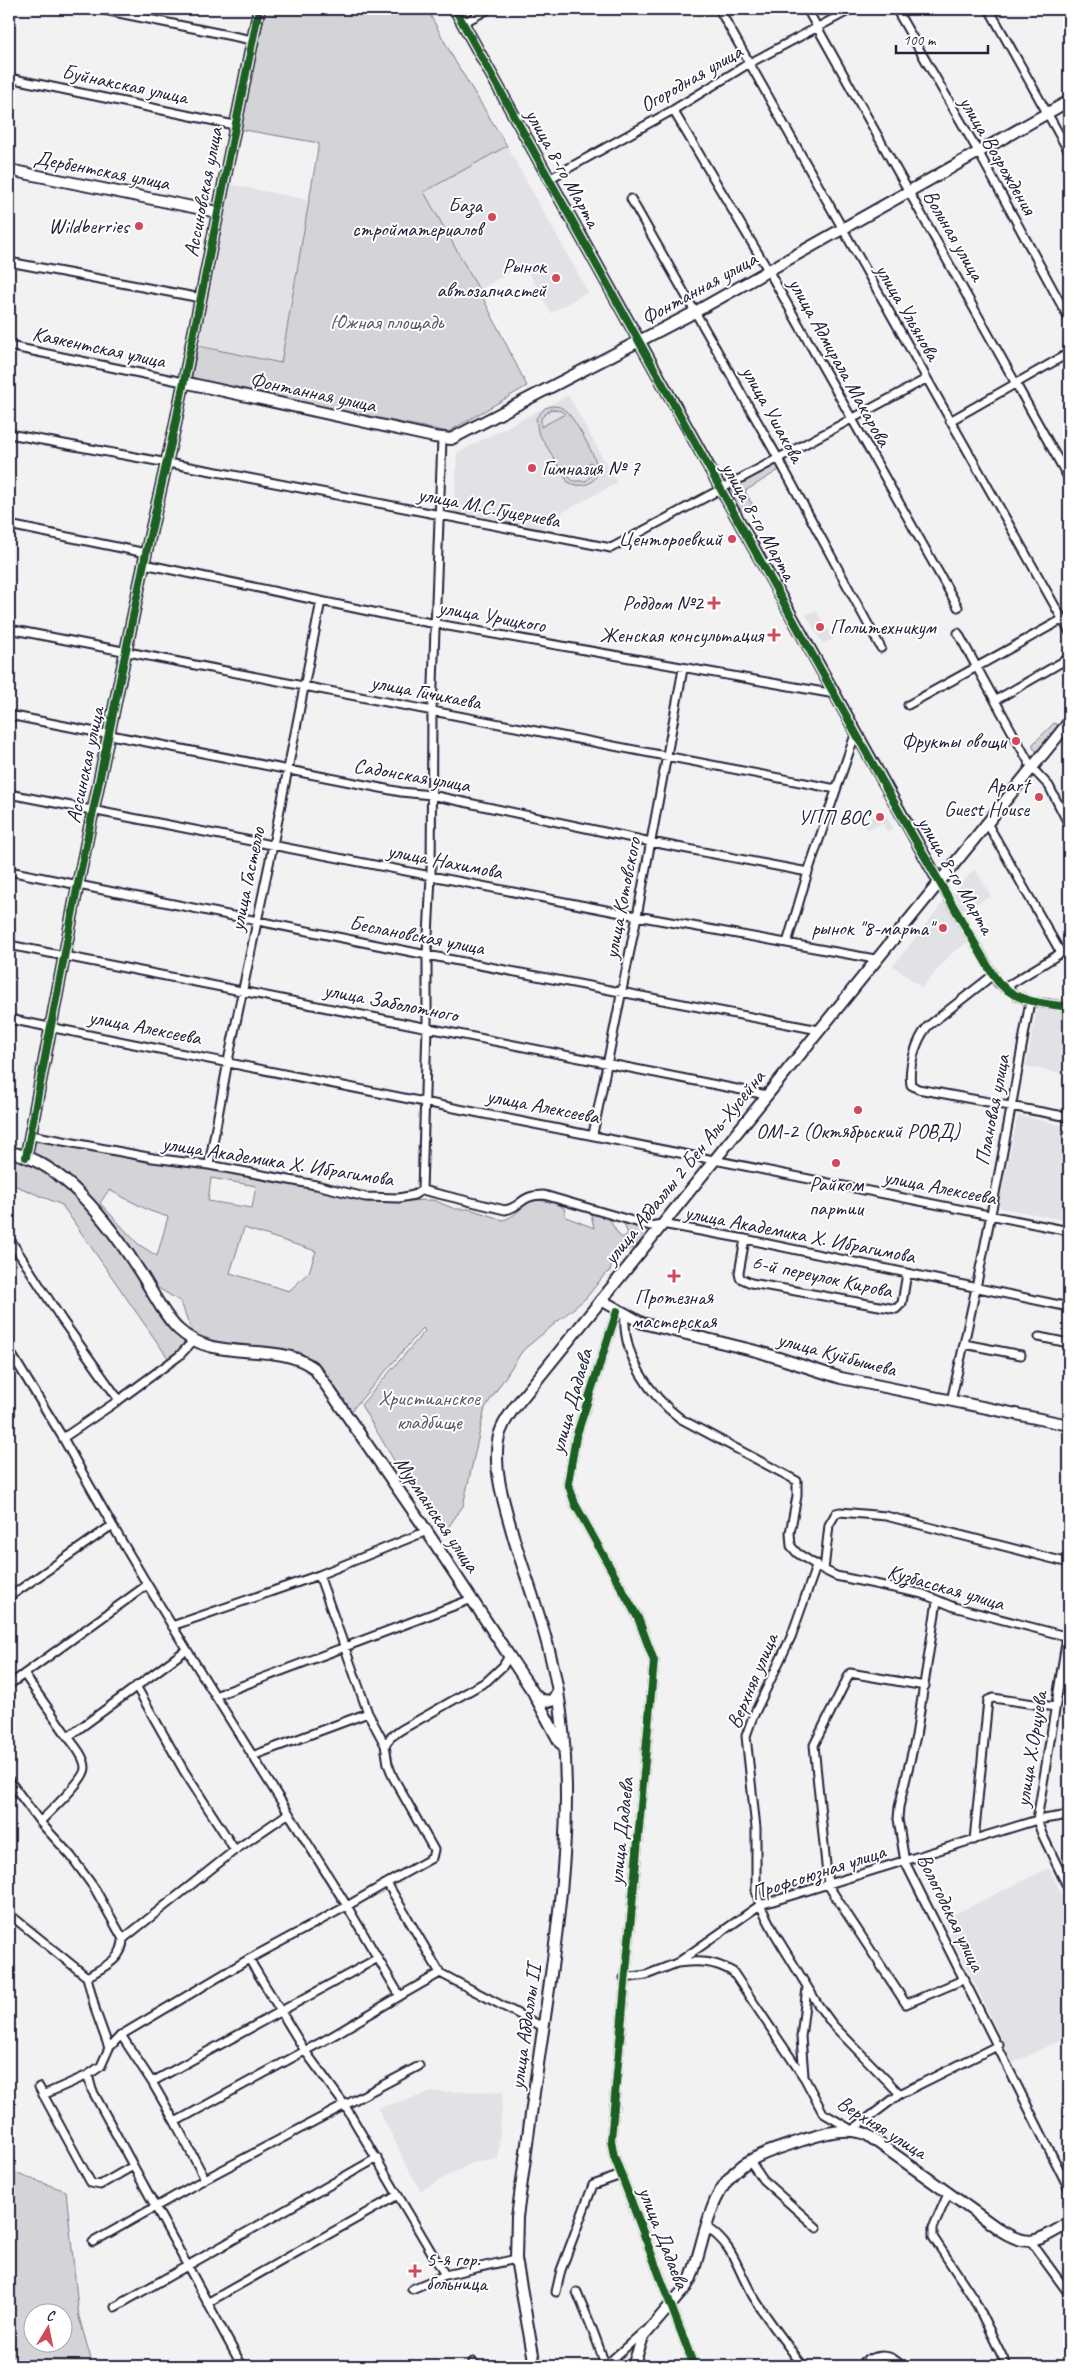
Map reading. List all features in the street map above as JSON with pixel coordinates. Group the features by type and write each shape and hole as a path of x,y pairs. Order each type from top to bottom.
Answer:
{"street":[{"path":"99,9 252,40"},
{"name":"Ассиновская улица","path":"183,382 259,9"},
{"name":"улица 8-го Марта","path":"455,9 939,882 993,975 1004,988 1030,1001 1069,1007"},
{"path":"463,23 489,9"},
{"name":"улица Ульянова","path":"719,9 748,64 1069,631"},
{"name":"Вольная улица","path":"807,9 1018,383 1069,479"},
{"name":"Огородная улица","path":"549,179 673,110 748,64 852,9"},
{"name":"улица Возрождения","path":"896,9 918,51 979,153 1069,319"},
{"path":"989,9 1069,152"},
{"name":"Буйнакская улица","path":"9,78 234,125"},
{"name":"Фонтанная улица","path":"183,382 442,439 457,437 695,312 1069,101"},
{"name":"улица Адмирала Макарова","path":"673,110 768,270 958,607"},
{"name":"Дербентская улица","path":"9,170 217,212"},
{"name":"улица Ушакова","path":"631,199 778,458 881,648"},
{"path":"9,262 201,298"},
{"name":"Каякентская улица","path":"9,346 183,382"},
{"path":"950,421 1069,353"},
{"name":"улица М.С.Гуцериева","path":"9,434 165,462 611,548 926,379"},
{"name":"Ассинская улица","path":"26,1157 78,884 183,382"},
{"path":"422,1190 423,1100 427,1027 427,955 431,877 432,711 442,439"},
{"path":"9,524 146,553"},
{"name":"улица Урицкого","path":"144,564 435,624 683,669 835,694"},
{"name":"улица Гастелло","path":"209,1165 256,920 273,845 321,601"},
{"path":"908,705 1063,619"},
{"name":"улица Гичикаева","path":"9,628 836,789"},
{"path":"958,633 1032,768 1048,786 1069,825"},
{"path":"996,700 1069,658"},
{"name":"улица Котовского","path":"593,1134 668,757 683,669"},
{"name":"Садонская улица","path":"9,715 402,792 431,795 651,842 808,872"},
{"name":"улица Абдаллы 2 Бен Аль-Хусейна","path":"558,1691 506,1510 498,1466 498,1440 502,1428 514,1408 874,960 1069,722"},
{"path":"787,943 808,872 856,732"},
{"name":"улица Нахимова","path":"9,794 431,877 874,960"},
{"path":"987,823 1061,953"},
{"name":"Беслановская улица","path":"9,870 427,955 819,1030"},
{"name":"улица Заболотного","path":"9,945 766,1095"},
{"path":"1004,988 1069,948"},
{"path":"993,975 928,1026 922,1033 918,1041 910,1078 912,1085 918,1089 1069,1117"},
{"name":"Плановая улица","path":"951,1401 1012,1106 1030,1001"},
{"name":"улица Алексеева","path":"9,1019 228,1061 1069,1230"},
{"name":"улица Академика Х. Ибрагимова","path":"31,1135 153,1158 209,1165 316,1185 365,1197 399,1198 414,1195 422,1190 505,1210 512,1209 531,1195 544,1196 650,1226 662,1224 746,1239 1069,1307"},
{"name":"Мурманская улица","path":"9,1152 40,1162 57,1174 86,1201 132,1260 167,1315 178,1328 194,1340 221,1349 296,1358 314,1368 427,1531 535,1695 558,1736 564,1756"},
{"path":"9,1238 62,1320 118,1400"},
{"name":"6-й переулок Кирова","path":"746,1239 740,1278 751,1283 896,1309 902,1303 907,1273"},
{"name":"улица Куйбышева","path":"601,1300 621,1313 665,1330 760,1352 841,1378 1069,1425"},
{"name":"Кузбасская улица","path":"621,1313 627,1345 654,1394 667,1409 681,1419 797,1481 797,1496 790,1534 791,1546 797,1553 836,1576 912,1592 962,1610 1068,1637"},
{"name":"улица Дадаева","path":"621,1313 576,1437 568,1476 575,1504 638,1618 654,1661 624,1978 611,2140 614,2156 694,2366"},
{"path":"1039,1337 1069,1343"},
{"path":"63,1438 179,1356 194,1340"},
{"path":"964,1344 1020,1355"},
{"path":"9,1350 63,1438 111,1526 186,1650 347,1906 400,1996"},
{"path":"824,1570 830,1525 836,1513 881,1515 1069,1563"},
{"path":"9,1597 111,1526"},
{"path":"172,1626 319,1575 427,1531"},
{"name":"Верхняя улица","path":"760,1906 755,1875 757,1854 756,1828 746,1736 752,1719 791,1637 817,1564"},
{"path":"43,2095 88,2075 102,2066 109,2048 121,2035 249,1958 432,1858 433,1845 388,1764 386,1745 368,1713 319,1575"},
{"path":"9,1685 147,1585"},
{"path":"215,1696 472,1599"},
{"name":"Вологодская улица","path":"937,1601 916,1736 899,1807 898,1819 904,1862 999,2046 1069,2189"},
{"name":"улица Х.Орцуева","path":"1068,1637 1037,1820 1069,1890"},
{"path":"68,1737 186,1650"},
{"path":"386,1745 391,1737 401,1730 487,1681 503,1666 509,1656"},
{"path":"925,1686 850,1673 814,1743 828,1885 906,2004 964,1979"},
{"path":"24,1674 83,1759 85,1768 81,1778 40,1822"},
{"path":"136,1686 184,1771 235,1850"},
{"path":"535,1695 541,1700 552,1701 558,1691"},
{"name":"улица Абдаллы II","path":"536,2366 516,2259 517,2217 559,1924 563,1877 566,1824 564,1756 558,1691"},
{"path":"974,1840 988,1700 993,1698 1055,1707"},
{"path":"252,1756 368,1713"},
{"path":"9,1780 40,1822 71,1856 95,1889 123,1939 123,1949 118,1957 87,1977"},
{"path":"123,1939 235,1850 289,1813"},
{"name":"Профсоюзная улица","path":"676,1963 760,1906 1037,1820 1069,1815"},
{"path":"388,1883 440,1973 543,2027"},
{"path":"760,1906 807,1988 833,2025 900,2094"},
{"path":"9,1914 87,1977 96,2012 109,2048"},
{"path":"249,1958 305,2050 344,2104 445,2275"},
{"path":"152,2082 378,1958"},
{"name":"Верхняя улица","path":"676,1963 704,1960 720,1964 733,1972 805,2079 823,2113 852,2130 859,2131 873,2138 948,2194 1009,2236 1024,2242 1031,2242"},
{"path":"624,1978 646,1975 676,1963"},
{"path":"175,2122 440,1973"},
{"path":"805,2079 801,2038 807,1988"},
{"path":"121,2035 152,2082 205,2179"},
{"path":"634,2366 643,2336 671,2305 691,2278 714,2207 728,2180 736,2171 750,2161 805,2140 838,2131 852,2130 900,2094 999,2046"},
{"path":"93,2242 205,2179 419,2066"},
{"path":"88,2075 95,2096 242,2366"},
{"path":"39,2087 91,2183 100,2185 133,2166"},
{"path":"115,2307 377,2158"},
{"path":"750,2161 763,2180 816,2228"},
{"path":"556,2292 561,2270 593,2185 621,2175"},
{"path":"948,2194 933,2228 933,2237 974,2299 1007,2366"},
{"path":"207,2303 398,2195"},
{"path":"1069,2223 1031,2242 1069,2294"},
{"path":"706,2227 716,2234 734,2255 752,2294 803,2366"},
{"path":"412,2289 445,2275 516,2259"},
{"path":"577,2292 584,2312 597,2337 605,2366 659,2319"},
{"path":"863,2362 875,2356 887,2356 901,2366"}],"shaded area":[{"name":"База стройматериалов","path":"507,146 588,292 551,313 524,264 479,290 424,191"},
{"path":"228,184 309,200 281,363 198,346"},
{"name":"Гимназия № 7","path":"568,395 617,483 546,521 544,529 454,512 457,453"},
{"name":"Политехникум","path":"816,610 833,639 823,644 806,615"},
{"name":"УПП ВОС","path":"884,811 893,828 887,831 882,823 867,830 862,822"},
{"name":"рынок \"8-марта\"","path":"975,869 991,896 956,915 970,941 952,953 922,988 893,966 942,904"},
{"path":"1038,1005 1069,1012 1069,1075 1026,1066"},
{"path":"1018,1115 1069,1127 1069,1221 1002,1208 999,1204"},
{"path":"1049,1868 1069,1910 1069,2036 1013,2063 944,1919"},
{"path":"503,2091 498,2159 472,2163 420,2191 378,2108 433,2092"}],"green space":[{"name":"Южная площадь","path":"266,9 427,9 455,61 507,146 424,192 479,290 527,386 448,432 191,380 198,346 281,363 319,143 239,129"},
{"path":"552,406 560,407 574,421 584,437 597,466 596,477 593,481 584,485 568,482 538,432 536,418 545,408","holes":["551,409 565,414 541,427 541,418","591,462 593,473 586,481 573,481 568,476"]},
{"path":"777,463 781,468 779,470 745,491 752,504 749,509 742,510 736,506 733,485"},
{"path":"1054,723 1057,724 1059,729 1050,741 1037,752 1033,748 1033,744"},
{"name":"Христианское кладбище","path":"45,1140 344,1193 369,1202 433,1200 455,1209 470,1209 503,1220 514,1215 526,1204 548,1201 564,1208 566,1217 594,1228 591,1214 598,1213 607,1217 622,1238 628,1234 624,1224 625,1221 643,1227 649,1232 646,1238 617,1258 610,1271 605,1274 586,1298 523,1350 485,1408 463,1506 447,1529 407,1482 361,1405 425,1331 423,1328 351,1411 322,1367 300,1352 232,1347 206,1341 192,1333 181,1302 152,1284 133,1253 33,1154 33,1145 36,1142","holes":["211,1178 256,1186 252,1208 208,1201","109,1190 150,1211 168,1217 157,1256 138,1244 100,1203","244,1228 316,1251 309,1272 289,1291 230,1273"]},
{"path":"9,1156 38,1166 63,1183 87,1206 184,1340 182,1349 168,1358 62,1205 9,1183"},
{"path":"9,2171 66,2191 79,2317 93,2366 9,2366"}],"cycle path":[{"path":"26,1157 78,884 146,553 175,426 259,9"},
{"path":"455,9 910,831 993,975 1000,984 1017,996 1027,1000 1069,1007"},
{"path":"617,1311 576,1437 568,1483 575,1504 638,1618 654,1661 611,2140 614,2156 694,2366"}],"place":[{"name":"База стройматериалов","path":"492,217"},
{"name":"Wildberries","path":"139,226"},
{"name":"Рынок автозапчастей","path":"556,278"},
{"name":"Гимназия № 7","path":"532,468"},
{"name":"Центороевкий","path":"732,539"},
{"name":"Роддом №2","path":"714,603"},
{"name":"Политехникум","path":"820,627"},
{"name":"Женская консультация","path":"774,635"},
{"name":"Фрукты овощи","path":"1016,741"},
{"name":"Apart Guest House","path":"1039,797"},
{"name":"УПП ВОС","path":"880,817"},
{"name":"рынок \"8-марта\"","path":"943,928"},
{"name":"ОМ-2 (Октябрьский РОВД)","path":"858,1110"},
{"name":"Райком партии","path":"836,1163"},
{"name":"Протезная мастерская","path":"674,1276"},
{"name":"5-я гор. больница","path":"415,2271"}]}
